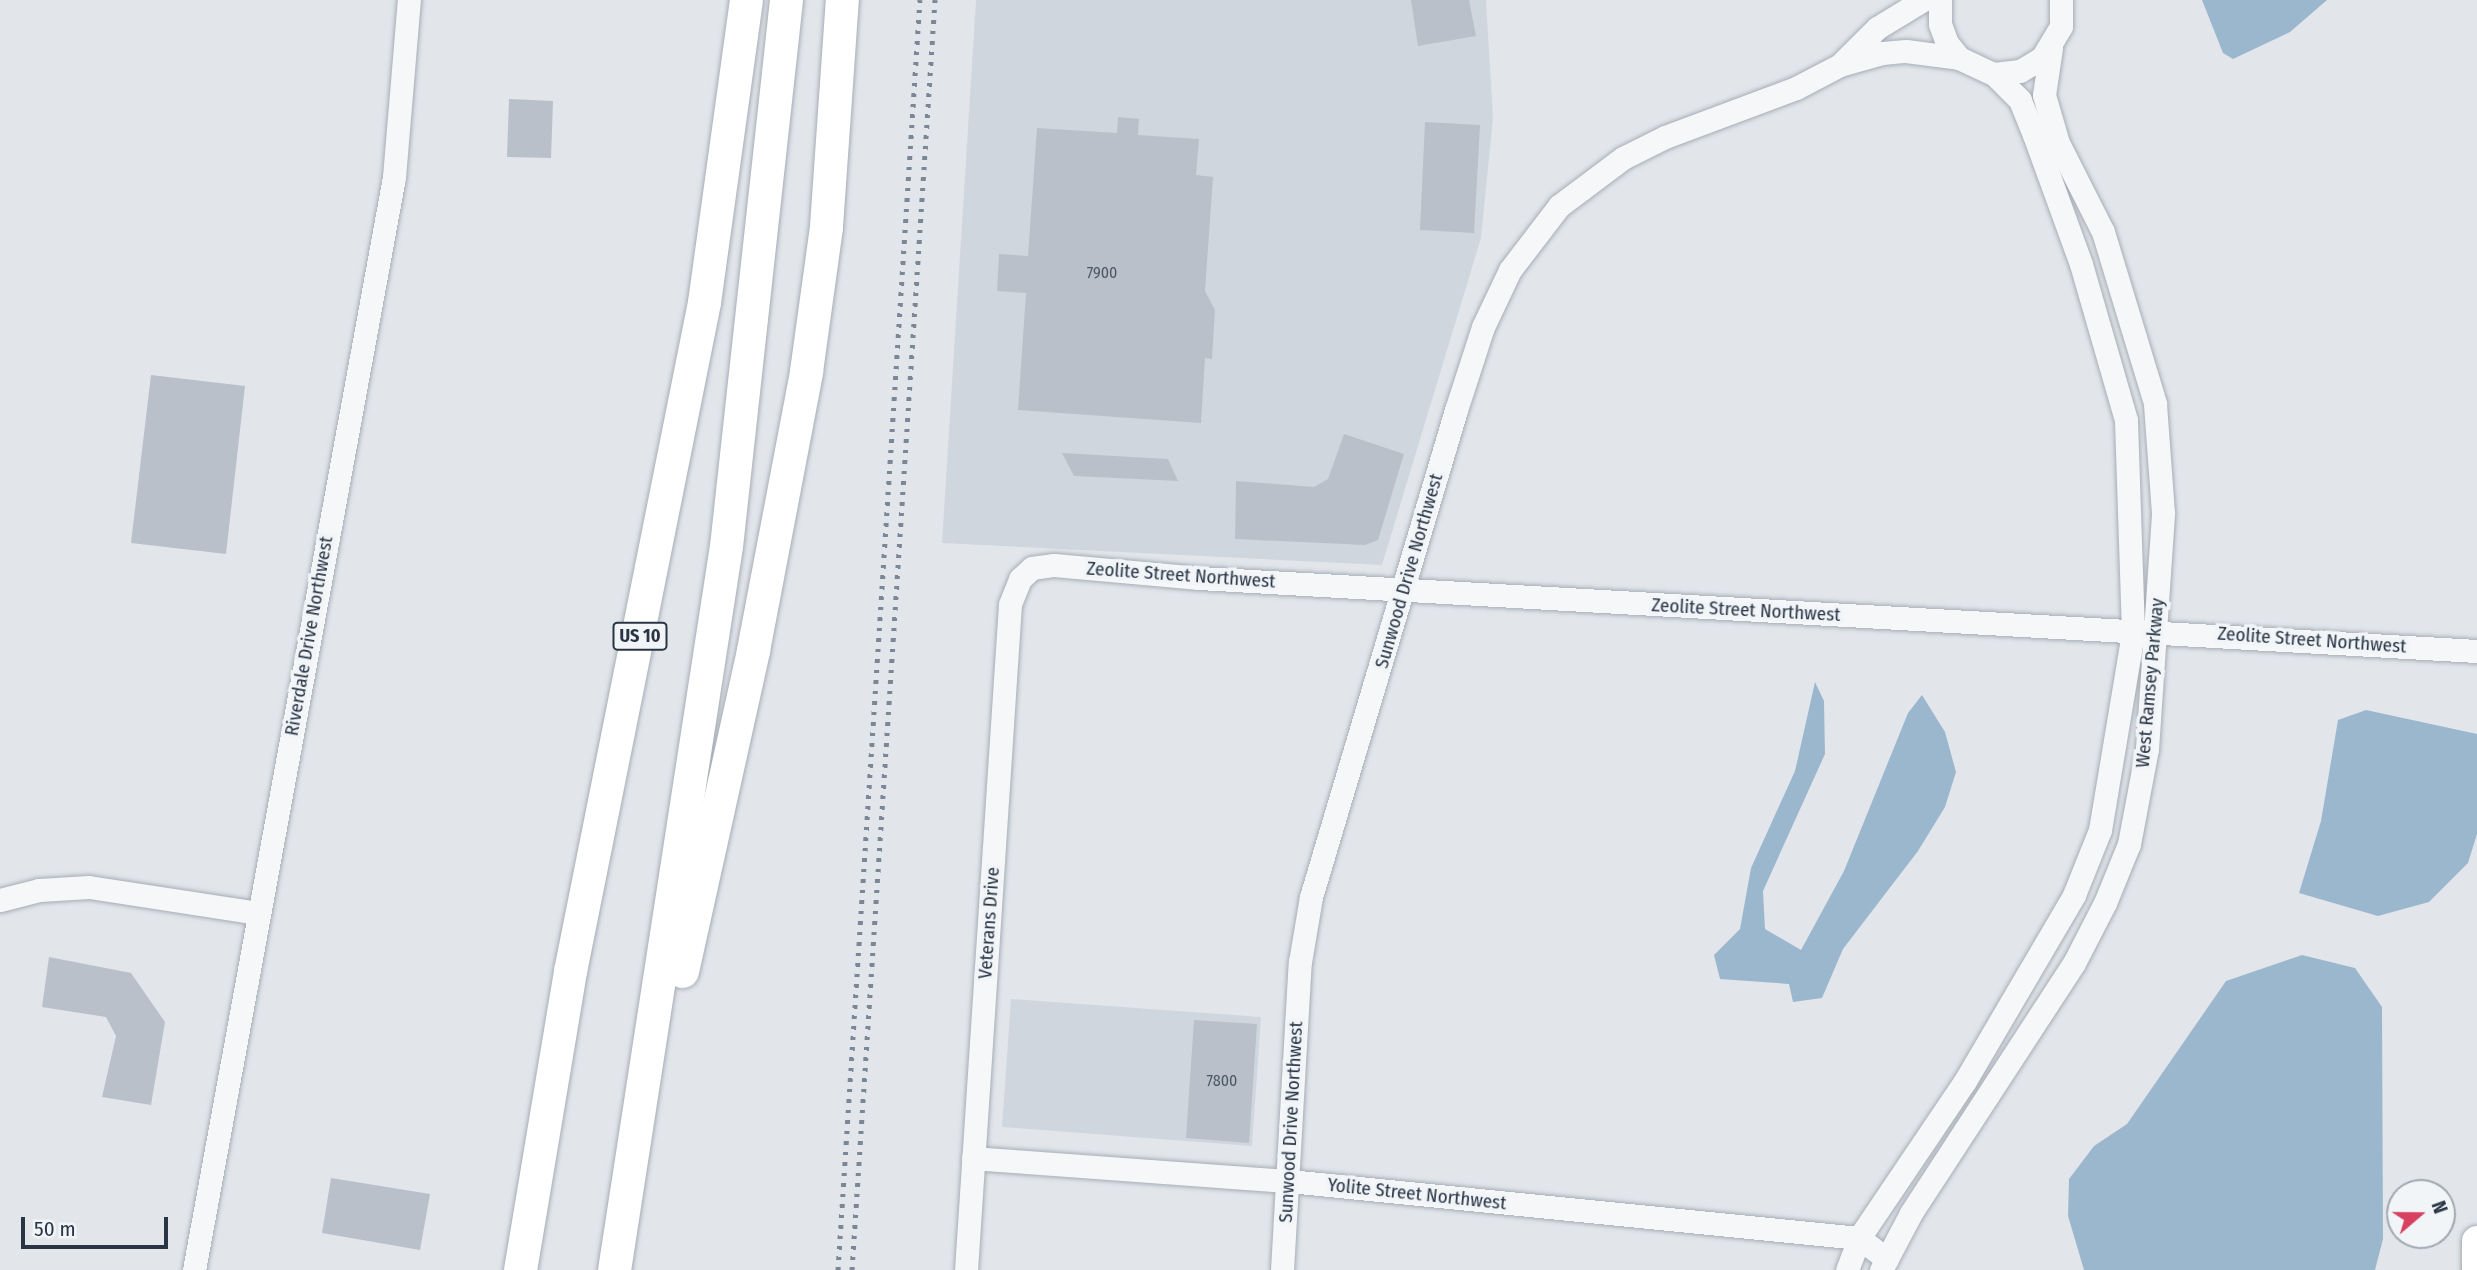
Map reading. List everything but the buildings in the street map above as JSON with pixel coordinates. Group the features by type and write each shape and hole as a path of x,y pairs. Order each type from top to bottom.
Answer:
{"highway":[{"path":"677,445 729,0"},
{"name":"US 10","path":"520,1270 570,971 704,302 746,0"},
{"path":"614,1270 642,1104 726,546 786,0"},
{"path":"642,1104 697,906 785,492 825,226 842,0"}],"main road":[{"path":"2477,1241 2477,1270"}],"street":[{"name":"Riverdale Drive Northwest","path":"194,1270 394,177 409,0"},
{"path":"1840,65 1905,0"},
{"path":"1877,28 1923,0"},
{"path":"1940,0 1940,24 1959,58"},
{"name":"West Ramsey Parkway","path":"1884,1264 1918,1202 2074,963 2105,903 2129,844 2147,749 2163,513 2155,403 2103,232 2057,143 2044,95 2050,48 2061,26 2061,0"},
{"path":"1840,65 1904,51 1959,58 1994,74 2032,66 2050,48"},
{"name":"Sunwood Drive Northwest","path":"1282,1270 1300,962 1311,897 1483,327 1510,270 1559,206 1623,158 1665,137 1796,88 1840,65"},
{"name":"West Ramsey Parkway","path":"1847,1270 1859,1238 1965,1081 2074,895 2100,830 2133,632 2126,420 2085,277 2034,135 2020,100 1994,74"},
{"name":"Zeolite Street Northwest","path":"1020,579 1032,568 1054,565 1405,590 2133,632 2157,630 2477,652"},
{"name":"Veterans Drive","path":"966,1270 1010,604 1020,579"},
{"path":"0,901 37,890 89,887 259,913"},
{"name":"Yolite Street Northwest","path":"973,1158 1289,1181 1859,1238"},
{"path":"1859,1238 1884,1264"}],"shaded area":[{"path":"976,0 1486,0 1493,118 1481,238 1382,565 942,543"},
{"path":"1011,999 1261,1017 1252,1146 1002,1127"}],"water":[{"path":"2202,0 2327,0 2290,32 2233,59 2223,53"},
{"path":"1815,682 1824,701 1825,754 1763,891 1765,929 1801,950 1844,871 1908,713 1922,695 1945,732 1956,772 1945,807 1918,851 1843,949 1822,998 1793,1002 1789,984 1720,979 1714,955 1740,929 1751,868 1795,771"},
{"path":"2366,710 2477,734 2477,834 2468,863 2429,902 2378,916 2299,893 2321,821 2338,720"},
{"path":"2302,955 2355,968 2382,1007 2383,1239 2375,1270 2084,1270 2068,1216 2069,1179 2094,1146 2127,1124 2226,981"}],"railway":[{"path":"838,1270 920,0"},
{"path":"852,1270 935,0"}]}
